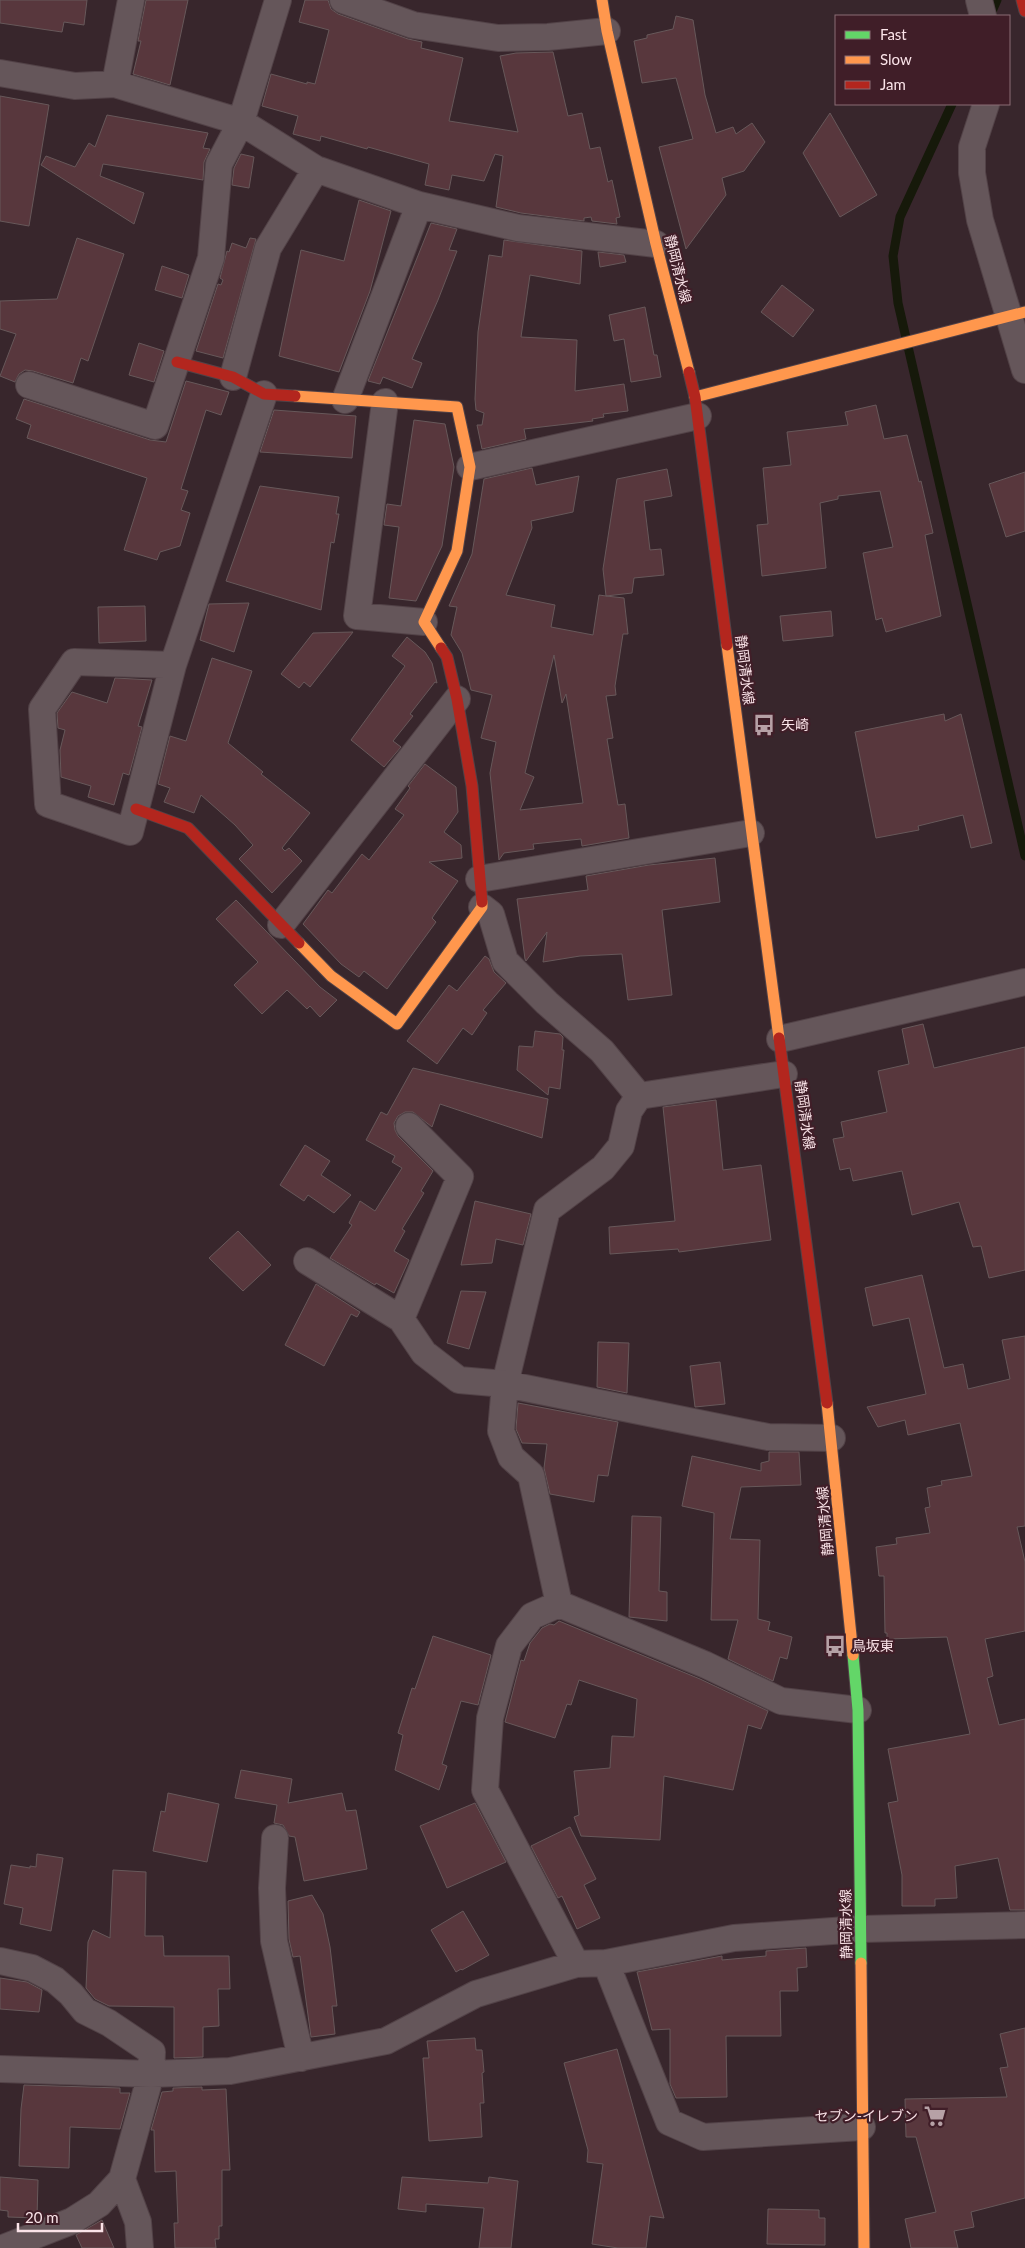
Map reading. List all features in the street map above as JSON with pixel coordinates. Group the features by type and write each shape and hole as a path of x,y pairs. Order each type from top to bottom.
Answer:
{"main road":[{"name":"静岡清水線","path":"602,0 607,30 656,244 697,406 751,833 832,1438 858,1710 864,2248"},
{"path":"1022,0 1025,11"},
{"path":"697,406 892,347 1018,314"},
{"path":"136,809 188,828 331,976 397,1024 482,907 472,786 457,699 447,657 424,622 458,551 470,468 457,407 264,394 233,377 176,362"}],"street":[{"path":"116,84 131,0"},
{"path":"29,385 155,426 211,258 219,164 240,122 278,0"},
{"path":"343,0 413,25 498,38 548,37 607,30"},
{"path":"979,0 983,15"},
{"path":"0,73 75,86 116,84 240,122 316,169 419,205 518,228 656,244"},
{"path":"986,105 972,147 972,173 980,220 1018,314 1025,370"},
{"path":"233,377 268,248 316,169"},
{"path":"345,400 419,205"},
{"path":"172,665 74,662 42,709 48,804 130,832 172,665 264,394"},
{"path":"385,402 357,616 424,622"},
{"path":"470,468 697,406"},
{"path":"281,926 457,699"},
{"path":"480,879 751,833"},
{"path":"482,907 491,914 505,961 547,1003 602,1051 639,1096"},
{"path":"780,1039 1025,982"},
{"path":"559,1604 531,1475 511,1457 501,1431 505,1384 547,1210 603,1168 620,1146 629,1111 639,1096 784,1074"},
{"path":"401,1319 460,1177 408,1126"},
{"path":"307,1261 401,1319 424,1353 459,1380 505,1384 768,1437 832,1438"},
{"path":"576,1964 485,1790 490,1718 509,1646 532,1616 559,1604 706,1665 781,1701 858,1710"},
{"path":"275,1838 272,1888 274,1941 301,2058"},
{"path":"0,2069 151,2074 230,2072 386,2040 476,1994 576,1964 606,1963 734,1938 861,1929 1025,1925"},
{"path":"0,1961 32,1968 55,1980 71,1994 84,2011 109,2023 152,2052 151,2074 122,2179 99,2204 72,2221 3,2248"},
{"path":"606,1963 669,2122 703,2137 862,2127"},
{"path":"122,2179 138,2222 140,2248"}],"building":[{"path":"0,0 87,0 84,25 64,22 62,32 0,23"},
{"path":"146,0 188,0 170,85 133,74 141,41 138,41"},
{"path":"305,0 328,0 331,9 338,14 408,39 422,42 421,48 463,58 449,121 518,132 500,56 516,53 553,52 568,116 582,113 590,149 600,147 608,182 612,180 620,217 616,218 617,224 592,221 591,217 584,218 584,221 521,213 496,207 503,156 495,154 484,181 452,175 449,190 425,185 429,164 321,136 320,141 293,134 298,116 262,106 271,74 307,84 307,82 315,84 329,30 299,22"},
{"path":"676,16 693,20 705,95 716,133 733,127 736,134 752,123 765,142 744,171 722,178 726,195 686,249 659,147 693,139 676,78 642,83 634,41 647,38 647,35 673,29"},
{"path":"0,96 49,105 29,226 0,221"},
{"path":"830,113 877,195 840,217 803,153"},
{"path":"107,115 208,133 203,148 210,149 204,162 203,180 103,164 100,176 144,193 134,224 41,165 46,156 75,167 89,143 95,147"},
{"path":"241,154 254,157 249,188 232,185 234,168"},
{"path":"359,200 391,211 370,291 339,372 279,356 301,250 344,261"},
{"path":"431,223 457,229 449,250 457,251 412,359 422,363 412,388 383,377 380,384 368,381"},
{"path":"77,238 124,254 88,361 81,358 73,383 25,370 19,374 15,382 0,376 16,334 0,329 0,301 57,299"},
{"path":"250,238 256,239 223,358 196,351 218,284 221,285 223,280 220,278 227,251 229,252 232,243 246,248"},
{"path":"504,240 582,251 580,284 530,275 521,337 577,340 575,391 624,384 628,411 603,414 604,417 592,419 593,421 524,429 526,439 482,449 477,425 482,425 484,413 476,410 475,399 478,332 489,255 502,257"},
{"path":"598,252 624,255 626,262 600,267"},
{"path":"162,266 189,275 182,298 155,290"},
{"path":"782,285 814,310 793,337 761,312"},
{"path":"645,307 654,355 657,355 661,377 631,382 624,339 614,341 609,315"},
{"path":"139,343 164,351 154,382 129,375"},
{"path":"186,381 229,392 221,415 206,410 181,489 188,491 181,510 190,513 180,546 160,552 157,560 124,550 147,478 27,438 31,425 16,419 24,399 150,440 166,442"},
{"path":"876,405 884,439 907,435 919,482 921,481 933,533 925,535 941,616 886,632 882,618 876,620 863,553 893,547 880,491 838,496 838,499 820,503 826,568 762,576 757,525 768,524 763,468 791,465 787,432 848,425 845,412"},
{"path":"274,410 356,416 352,458 260,452"},
{"path":"414,420 445,424 454,467 442,546 416,601 389,598 399,527 384,525 387,504 401,506"},
{"path":"532,468 536,485 579,476 573,512 531,521 532,528 506,595 555,605 551,627 593,635 599,595 624,598 628,634 623,634 615,686 616,695 606,696 613,738 607,739 618,805 625,804 629,838 582,846 581,839 533,844 534,849 504,853 499,860 490,773 496,742 481,738 492,695 471,690 462,653 451,635 457,607 449,606 472,554 484,479","holes":["554,655 562,703 566,694 583,803 520,810 534,777 525,773"]},
{"path":"667,469 672,496 644,501 650,550 661,549 664,575 634,578 632,593 606,596 603,569 617,479"},
{"path":"1025,472 1025,531 1006,537 989,484"},
{"path":"260,486 339,497 336,514 339,514 334,543 331,542 321,610 226,581"},
{"path":"249,603 234,652 200,640 209,604"},
{"path":"145,606 146,641 99,643 98,607"},
{"path":"831,611 833,636 783,641 780,616"},
{"path":"353,632 310,687 304,682 299,688 281,674 313,633"},
{"path":"407,637 425,652 432,663 437,683 435,682 410,714 413,716 393,741 401,747 384,767 351,740 405,666 392,656"},
{"path":"212,658 252,671 228,743 263,772 261,774 310,813 282,848 285,851 289,848 302,861 272,893 239,859 253,845 235,825 201,795 194,813 164,802 170,788 158,784 170,736 186,741"},
{"path":"115,678 152,680 138,726 142,727 129,775 123,773 114,805 88,797 91,786 61,777 60,750 65,730 58,728 57,713 72,692 107,703"},
{"path":"944,714 945,721 961,714 992,843 971,848 963,815 918,826 919,830 876,838 855,732"},
{"path":"425,764 456,787 458,812 444,832 461,845 462,858 429,862 458,881 432,918 436,922 387,989 364,971 359,977 341,964 303,924 328,890 332,893 362,854 369,860 404,815 395,809 410,788 408,786"},
{"path":"715,858 720,902 662,910 672,995 628,1000 622,954 580,956 543,962 547,932 526,961 517,899 588,890 586,876 649,865"},
{"path":"236,900 320,987 337,1000 320,1017 310,1006 307,1009 287,990 262,1014 234,985 258,962 216,919"},
{"path":"485,956 489,959 494,972 506,983 483,1010 487,1013 472,1035 463,1028 437,1064 407,1041 449,985 457,991"},
{"path":"923,1024 934,1068 1025,1047 1025,1270 989,1278 981,1246 973,1247 959,1202 912,1215 902,1171 853,1181 850,1168 840,1170 833,1139 844,1137 841,1122 887,1112 878,1071 909,1064 902,1029"},
{"path":"535,1031 560,1034 563,1037 562,1050 564,1050 560,1089 549,1087 548,1095 517,1070 519,1046 533,1047"},
{"path":"413,1068 548,1099 542,1138 440,1104 432,1127 413,1112 405,1112 398,1116 394,1123 398,1136 433,1171 421,1191 424,1193 402,1229 405,1231 394,1251 409,1260 394,1293 376,1283 375,1285 330,1258 352,1225 349,1223 360,1201 375,1211 402,1168 392,1162 395,1156 366,1140 381,1112 387,1115"},
{"path":"716,1100 723,1170 761,1165 771,1240 679,1252 678,1249 610,1254 609,1227 675,1221 663,1107"},
{"path":"305,1145 330,1161 321,1175 351,1195 334,1213 308,1195 304,1201 280,1185"},
{"path":"475,1201 531,1214 523,1245 496,1239 492,1263 461,1265"},
{"path":"238,1231 271,1265 243,1291 209,1258"},
{"path":"922,1275 944,1368 963,1364 968,1389 1010,1379 1002,1340 1025,1336 1025,1526 1017,1527 1025,1562 1025,1631 985,1639 993,1676 987,1678 999,1725 1025,1719 1025,1910 1010,1910 998,1858 955,1866 957,1898 935,1899 935,1906 902,1906 902,1875 888,1803 898,1801 888,1749 970,1734 947,1637 887,1639 887,1633 885,1633 884,1576 879,1576 876,1547 897,1544 896,1538 930,1533 925,1508 930,1507 927,1488 942,1485 941,1481 972,1476 960,1423 908,1435 905,1420 878,1427 867,1407 926,1394 909,1318 873,1326 865,1288"},
{"path":"316,1284 360,1312 357,1317 351,1314 324,1366 285,1345"},
{"path":"461,1291 486,1292 469,1349 447,1343"},
{"path":"598,1342 629,1343 627,1393 597,1387"},
{"path":"720,1362 725,1404 695,1407 690,1366"},
{"path":"518,1403 618,1422 608,1476 598,1475 594,1502 550,1494 544,1468 547,1444 522,1443 516,1429"},
{"path":"769,1452 799,1452 801,1485 741,1487 730,1539 760,1540 758,1619 770,1622 768,1630 792,1637 787,1659 780,1657 773,1681 728,1659 738,1620 711,1620 714,1513 682,1506 692,1456 761,1471 761,1463 769,1461"},
{"path":"632,1516 661,1517 659,1591 667,1592 667,1621 629,1617"},
{"path":"559,1621 700,1679 768,1711 761,1729 748,1725 733,1790 664,1776 660,1840 581,1836 574,1817 579,1815 574,1771 610,1768 612,1736 634,1737 637,1699 579,1680 571,1705 567,1704 555,1738 505,1722 521,1660 524,1661 530,1643 542,1628 550,1624 554,1625"},
{"path":"433,1636 491,1655 478,1705 461,1701 442,1764 447,1766 439,1790 395,1770 403,1735 398,1733 412,1688 415,1689"},
{"path":"241,1770 292,1779 288,1803 342,1793 346,1811 356,1810 367,1869 304,1881 295,1837 289,1836 283,1825 274,1823 277,1805 235,1798"},
{"path":"168,1793 219,1804 207,1862 153,1851 161,1811 165,1812"},
{"path":"475,1803 506,1862 447,1888 420,1826"},
{"path":"570,1827 596,1879 584,1885 600,1918 577,1929 562,1896 558,1898 531,1846"},
{"path":"37,1854 63,1858 51,1931 20,1924 23,1908 4,1904 11,1865 36,1867"},
{"path":"113,1870 146,1872 145,1936 163,1936 164,1956 229,1956 230,1989 218,1989 219,2026 203,2027 203,2057 174,2058 174,2007 109,2006 95,1999 86,1988 88,1942 93,1930 110,1938"},
{"path":"312,1895 323,1914 330,1947 337,2006 332,2006 335,2034 311,2037 300,1956 293,1957 289,1939 288,1901"},
{"path":"463,1911 489,1955 456,1972 431,1930"},
{"path":"806,1948 807,1967 797,1968 798,1991 780,1991 781,2036 726,2036 727,2097 676,2098 670,2084 670,2029 652,2030 637,1972 722,1956 722,1960 766,1956 766,1951"},
{"path":"0,1978 27,1982 42,1990 39,2012 0,2009"},
{"path":"1025,2028 1025,2198 971,2212 974,2227 954,2231 958,2248 911,2248 905,2219 936,2212 916,2137 906,2137 905,2099 1007,2097 1000,2068 1008,2067 1000,2034"},
{"path":"475,2038 476,2050 482,2050 484,2072 482,2073 484,2103 480,2103 482,2137 429,2141 423,2058 429,2058 427,2041"},
{"path":"617,2049 664,2218 650,2216 646,2248 618,2248 592,2244 603,2164 587,2162 588,2150 564,2063"},
{"path":"24,2085 120,2088 120,2093 130,2093 120,2129 70,2127 69,2168 19,2166 21,2109"},
{"path":"202,2087 202,2090 226,2089 230,2170 222,2170 222,2226 219,2226 219,2239 215,2239 216,2248 175,2248 174,2223 178,2223 176,2171 155,2172 154,2130 151,2130 162,2092 173,2091 173,2088"},
{"path":"0,2177 38,2180 37,2218 8,2217 8,2211 0,2210"},
{"path":"402,2177 488,2183 489,2177 518,2181 511,2248 479,2248 484,2208 426,2204 426,2212 398,2209"},
{"path":"768,2209 819,2210 819,2218 825,2218 825,2245 767,2244"},
{"path":"102,2220 114,2248 82,2248 76,2235"}],"waterway":[{"path":"990,15 997,0"},
{"path":"952,105 900,217 893,256 898,303 1025,856"}],"traffic: fast":[{"path":"853,1655 858,1710 861,1963"}],"traffic: slow":[{"path":"602,0 607,31 656,244 689,372"},
{"path":"695,397 1025,312"},
{"path":"295,396 457,407 470,467 457,551 424,622 441,648"},
{"path":"727,645 779,1038"},
{"path":"299,943 331,976 397,1024 482,907 482,902"},
{"path":"827,1403 853,1655"},
{"path":"861,1963 864,2248"}],"traffic: jam":[{"path":"1022,0 1025,11"},
{"path":"177,362 233,377 264,394 295,396"},
{"path":"689,372 695,397 727,645"},
{"path":"441,648 447,657 457,699 472,786 482,902"},
{"path":"136,809 188,828 299,943"},
{"path":"779,1038 827,1403"}],"place":[{"name":"矢崎","path":"764,725"},
{"name":"鳥坂東","path":"835,1646"},
{"name":"セブン-イレブン","path":"935,2116"}]}
